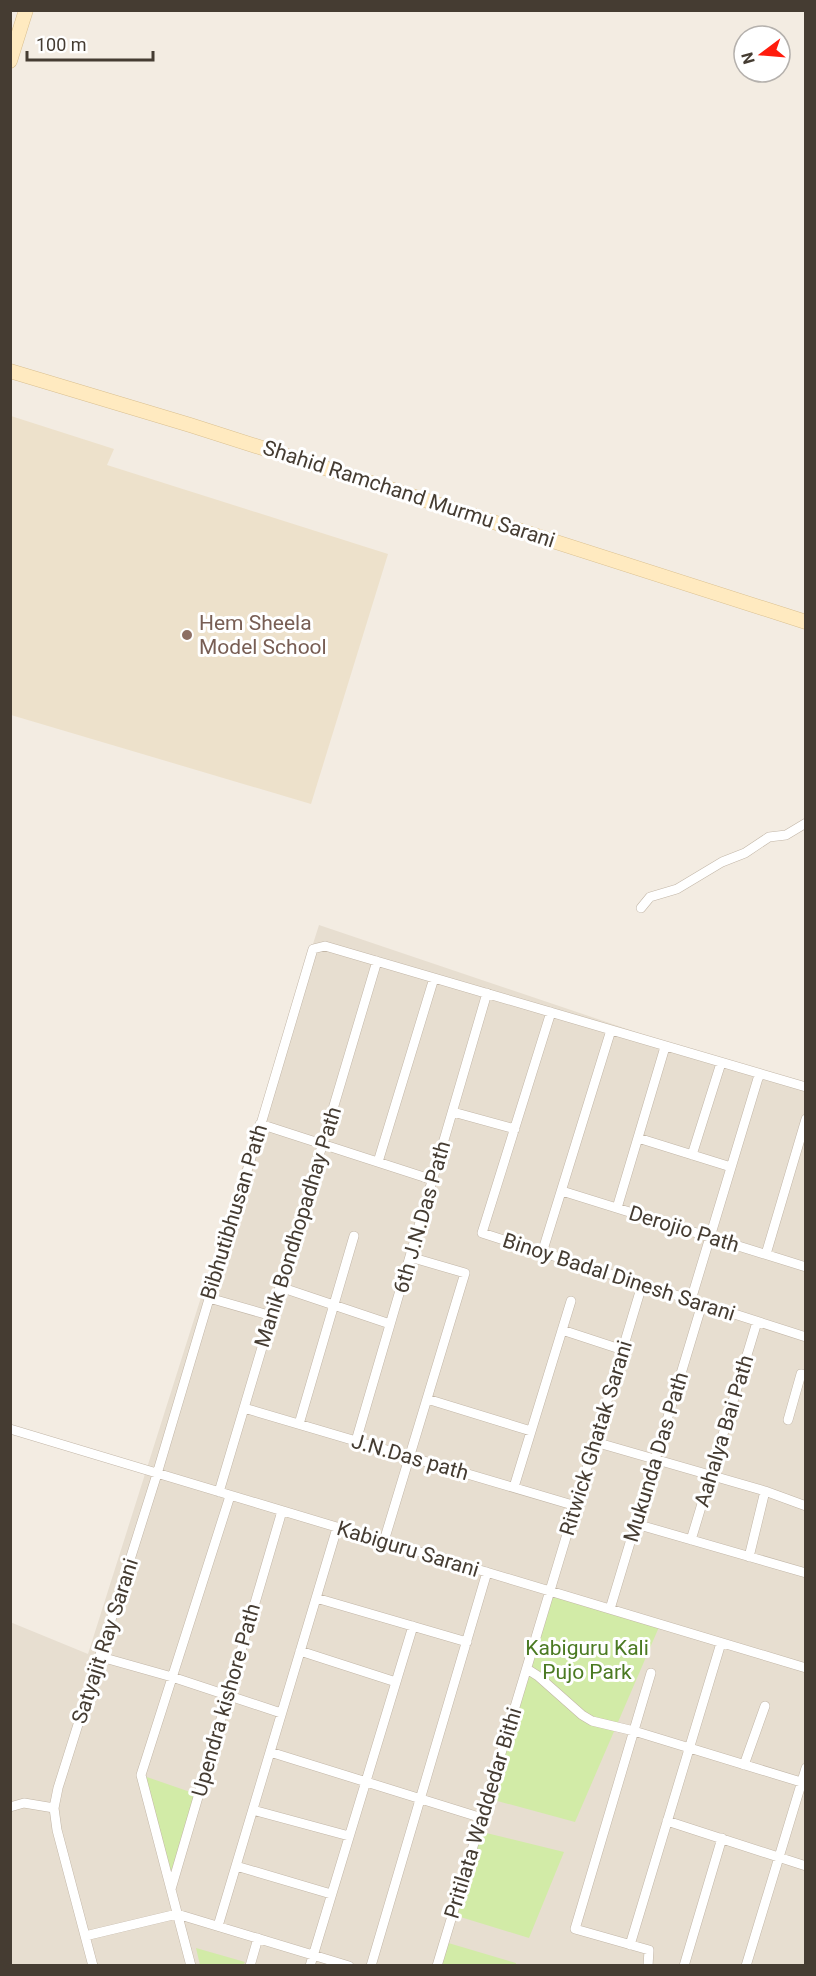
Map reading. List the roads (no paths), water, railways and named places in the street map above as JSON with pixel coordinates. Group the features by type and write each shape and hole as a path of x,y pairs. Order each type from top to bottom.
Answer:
{"street":[{"path":"10,37 19,10"},
{"path":"10,61 26,10"},
{"name":"Shahid Ramchand Murmu Sarani","path":"10,371 190,424 806,622"},
{"path":"641,908 650,897 676,889 722,862 746,853 769,837 786,835 806,823"},
{"name":"Bibhutibhusan Path","path":"157,1474 313,950 325,946 377,961"},
{"path":"377,961 806,1087"},
{"name":"Manik Bondhopadhay Path","path":"219,1492 377,961"},
{"path":"378,1162 434,978"},
{"name":"6th J.N.Das Path","path":"356,1441 488,993"},
{"name":"Binoy Badal Dinesh Sarani","path":"551,1012 482,1233 806,1337"},
{"path":"542,1252 611,1030"},
{"path":"617,1209 665,1047"},
{"path":"692,1155 721,1063"},
{"path":"691,1300 759,1075"},
{"path":"453,1112 515,1129"},
{"path":"765,1254 806,1119"},
{"path":"260,1124 433,1180"},
{"path":"638,1138 731,1167"},
{"name":"Derojio Path","path":"562,1191 806,1267"},
{"path":"299,1424 354,1236"},
{"path":"384,1541 465,1273 410,1257"},
{"name":"Ritwick Ghatak Sarani","path":"550,1591 642,1285"},
{"path":"280,1287 390,1324"},
{"path":"209,1298 272,1316"},
{"path":"514,1487 571,1301"},
{"name":"Mukunda Das Path","path":"610,1609 702,1304"},
{"name":"Aahalya Bai Path","path":"691,1540 757,1322"},
{"path":"562,1330 623,1350"},
{"path":"788,1420 801,1374 806,1375"},
{"path":"427,1399 531,1431"},
{"name":"J.N.Das path","path":"244,1408 576,1506"},
{"name":"Kabiguru Sarani","path":"10,1429 806,1668"},
{"path":"595,1442 765,1491 806,1506"},
{"name":"Satyajit Ray Sarani","path":"54,1808 58,1788 157,1474"},
{"path":"749,1557 765,1491"},
{"path":"191,1965 141,1775 230,1496"},
{"name":"Upendra kishore Path","path":"171,1890 282,1511"},
{"path":"636,1524 804,1573 806,1562"},
{"path":"218,1926 337,1528"},
{"path":"371,1965 487,1572"},
{"name":"Pritilata Waddedar Bithi","path":"436,1965 550,1591"},
{"path":"316,1598 467,1642"},
{"path":"310,1965 413,1626"},
{"path":"630,1946 721,1643"},
{"path":"300,1651 396,1682"},
{"path":"100,1657 172,1677 281,1713"},
{"path":"527,1669 592,1721 634,1731 801,1782"},
{"path":"648,1965 649,1950 575,1929 651,1672"},
{"path":"744,1765 765,1706"},
{"path":"270,1752 482,1818"},
{"path":"746,1965 806,1768"},
{"path":"10,1807 24,1803 54,1808 57,1830 93,1965"},
{"path":"253,1810 349,1836"},
{"path":"667,1821 806,1866"},
{"path":"684,1965 722,1838"},
{"path":"236,1866 331,1894"},
{"path":"85,1936 177,1914 349,1965"},
{"path":"250,1965 258,1938"}],"place":[{"name":"Hem Sheela Model School","path":"187,635"}],"park label":[{"name":"Kabiguru Kali Pujo Park","path":"587,1660"}]}
